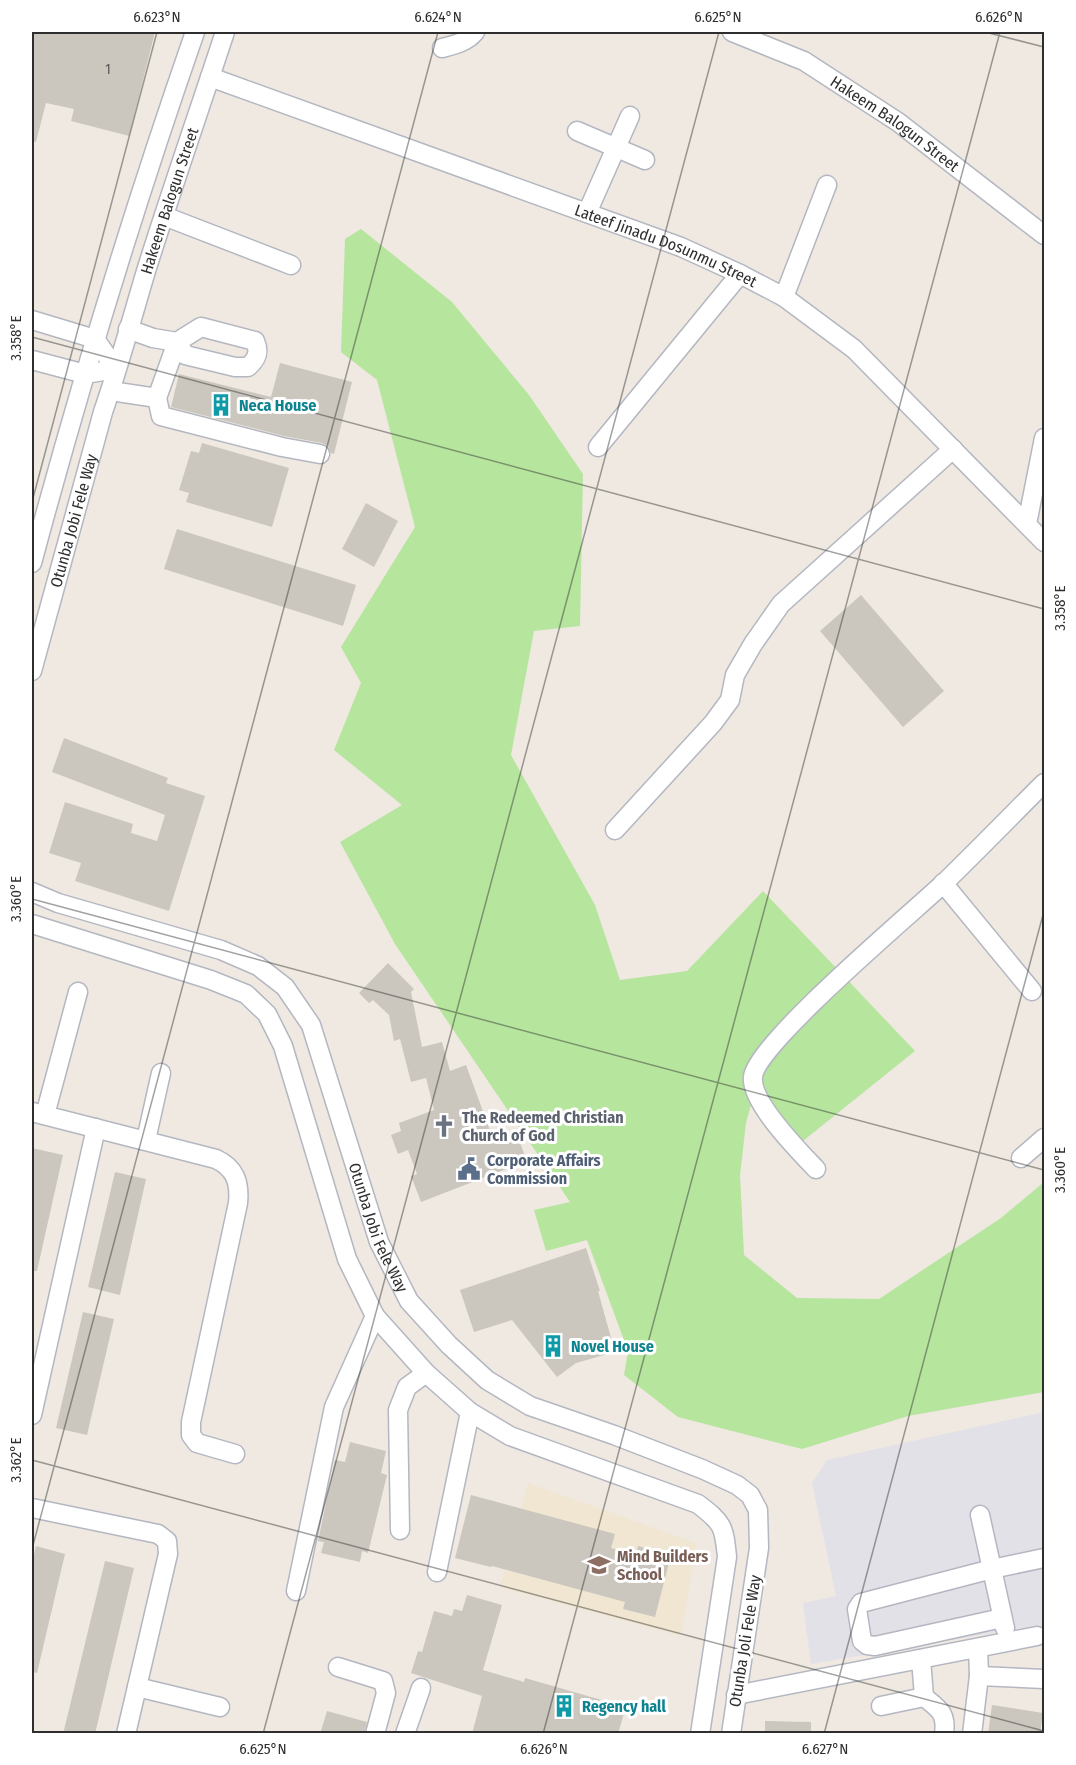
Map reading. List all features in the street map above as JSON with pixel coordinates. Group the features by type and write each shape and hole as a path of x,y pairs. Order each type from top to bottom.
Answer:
{"street":[{"name":"Hakeem Balogun Street","path":"84,374 155,146 195,32"},
{"name":"Hakeem Balogun Street","path":"116,369 225,32"},
{"path":"442,48 458,44 475,32"},
{"name":"Hakeem Balogun Street","path":"732,32 804,61 898,122 1044,235"},
{"name":"Lateef Jinadu Dosunmu Street","path":"210,77 681,247 784,297 854,349 1044,542"},
{"path":"586,213 630,116"},
{"path":"577,131 645,160"},
{"path":"784,297 827,185"},
{"path":"164,216 291,264"},
{"path":"598,447 740,274"},
{"path":"32,320 95,339 116,369 84,374 32,360"},
{"path":"128,329 153,338 177,342 185,355 235,367 248,367 256,360 259,348 255,341 201,327 177,342 158,398 161,416 282,447 320,454"},
{"path":"211,361 232,335"},
{"name":"Otunba Jobi Fele Way","path":"32,671 116,369"},
{"name":"Otunba Jobi Fele Way","path":"32,563 84,374"},
{"path":"111,391 158,398"},
{"path":"1027,524 1044,438"},
{"path":"615,830 713,723 730,700 735,675 781,604 953,449"},
{"path":"816,1169 758,1101 753,1077 761,1058 802,1013 943,883 1044,783"},
{"path":"943,883 1032,991"},
{"name":"Otunba Jobi Fele Way","path":"32,892 58,903 220,950 258,966 285,987 311,1025 379,1242 409,1301 449,1345 487,1380 530,1406 614,1435 737,1485 750,1495 758,1510 759,1548"},
{"path":"32,924 211,980 246,994 267,1014 283,1046 347,1259 375,1316 426,1373 470,1412 437,1572"},
{"path":"151,962 159,933"},
{"path":"78,992 38,1113 216,1159 228,1164 237,1184 238,1203 191,1428 191,1435 197,1443 235,1454"},
{"path":"146,1140 160,1073"},
{"path":"32,1415 96,1128"},
{"path":"1021,1158 1044,1138"},
{"path":"296,1592 334,1407 375,1316"},
{"path":"400,1530 398,1410 407,1387 426,1373"},
{"name":"Otunba Joli Fele Way","path":"470,1412 510,1436 698,1504 716,1518 724,1532 727,1557 700,1734"},
{"path":"32,1508 158,1534 167,1542 168,1554 126,1734"},
{"path":"980,1515 1008,1642"},
{"name":"Otunba Joli Fele Way","path":"731,1734 759,1548"},
{"path":"1002,1618 875,1646 867,1645 862,1641 856,1610 861,1603 1044,1558"},
{"path":"736,1695 1037,1636"},
{"path":"972,1734 979,1677 978,1648"},
{"path":"921,1659 924,1697 943,1714 944,1734"},
{"path":"338,1667 383,1681 386,1693 375,1734"},
{"path":"979,1677 1044,1679"},
{"path":"137,1687 220,1707"},
{"path":"405,1734 421,1688"},
{"path":"881,1706 924,1697"}],"shaded area":[{"path":"1044,1412 1044,1634 1042,1635 1038,1625 811,1664 803,1603 836,1596 812,1483 827,1460"},
{"name":"Mind Builders School","path":"528,1483 696,1543 681,1636 500,1587"}],"green space":[{"path":"361,229 452,302 529,395 583,474 580,626 534,631 511,755 595,905 620,980 687,971 763,891 915,1051 793,1149 752,1101 746,1123 740,1175 744,1255 797,1298 879,1299 1001,1218 1044,1182 1044,1392 908,1416 802,1449 678,1417 624,1375 628,1351 587,1240 546,1251 534,1210 570,1202 395,944 340,842 402,805 334,750 361,683 341,647 415,527 377,380 341,352 345,239"}],"building":[{"path":"32,32 155,32 129,136 71,121 74,109 46,103 36,142 32,141"},
{"path":"280,363 352,382 334,454 328,446 322,443 284,436 171,407 179,374 271,397"},
{"path":"202,443 289,468 272,527 186,502 189,493 179,490 191,451 199,453"},
{"path":"366,503 398,521 374,567 342,549"},
{"path":"177,529 356,585 343,626 164,569"},
{"path":"861,595 944,691 903,727 820,631"},
{"path":"64,738 168,778 166,783 205,796 169,911 75,881 81,863 49,853 65,802 133,824 131,833 157,841 165,815 52,772"},
{"path":"388,963 414,989 411,992 422,1047 442,1042 450,1071 466,1065 495,1144 517,1135 527,1161 421,1202 411,1176 417,1174 408,1150 398,1154 391,1135 401,1131 399,1123 434,1110 426,1078 411,1082 400,1039 394,1041 389,1015 373,1000 369,1003 359,993"},
{"path":"32,1148 63,1155 37,1271 32,1271"},
{"path":"115,1172 146,1179 120,1295 88,1287"},
{"path":"586,1248 600,1291 598,1291 615,1352 576,1363 557,1377 512,1320 474,1332 460,1290"},
{"path":"83,1312 114,1319 87,1435 56,1428"},
{"path":"350,1442 386,1451 381,1473 387,1475 368,1553 362,1551 360,1562 321,1553 324,1542 318,1541 335,1460 345,1462"},
{"path":"471,1495 615,1534 611,1548 636,1555 638,1546 671,1555 655,1617 623,1609 625,1602 455,1558"},
{"path":"36,1546 65,1554 37,1673 32,1672 32,1563"},
{"path":"105,1561 134,1568 95,1734 63,1734"},
{"path":"467,1595 502,1605 483,1670 524,1682 525,1678 612,1703 610,1709 624,1713 618,1734 472,1734 482,1696 411,1673 418,1651 422,1652 434,1611 452,1616 454,1609 462,1611"},
{"path":"992,1705 1043,1713 1040,1734 988,1734"},
{"path":"327,1711 367,1722 364,1734 320,1734"},
{"path":"765,1721 811,1722 811,1734 765,1734"}],"place":[{"name":"Neca House","path":"221,405"},
{"name":"The Redeemed Christian Church of God","path":"444,1126"},
{"name":"Corporate Affairs Commission","path":"469,1169"},
{"name":"Novel House","path":"553,1346"},
{"name":"Mind Builders School","path":"599,1565"},
{"name":"Regency hall","path":"564,1706"}]}
